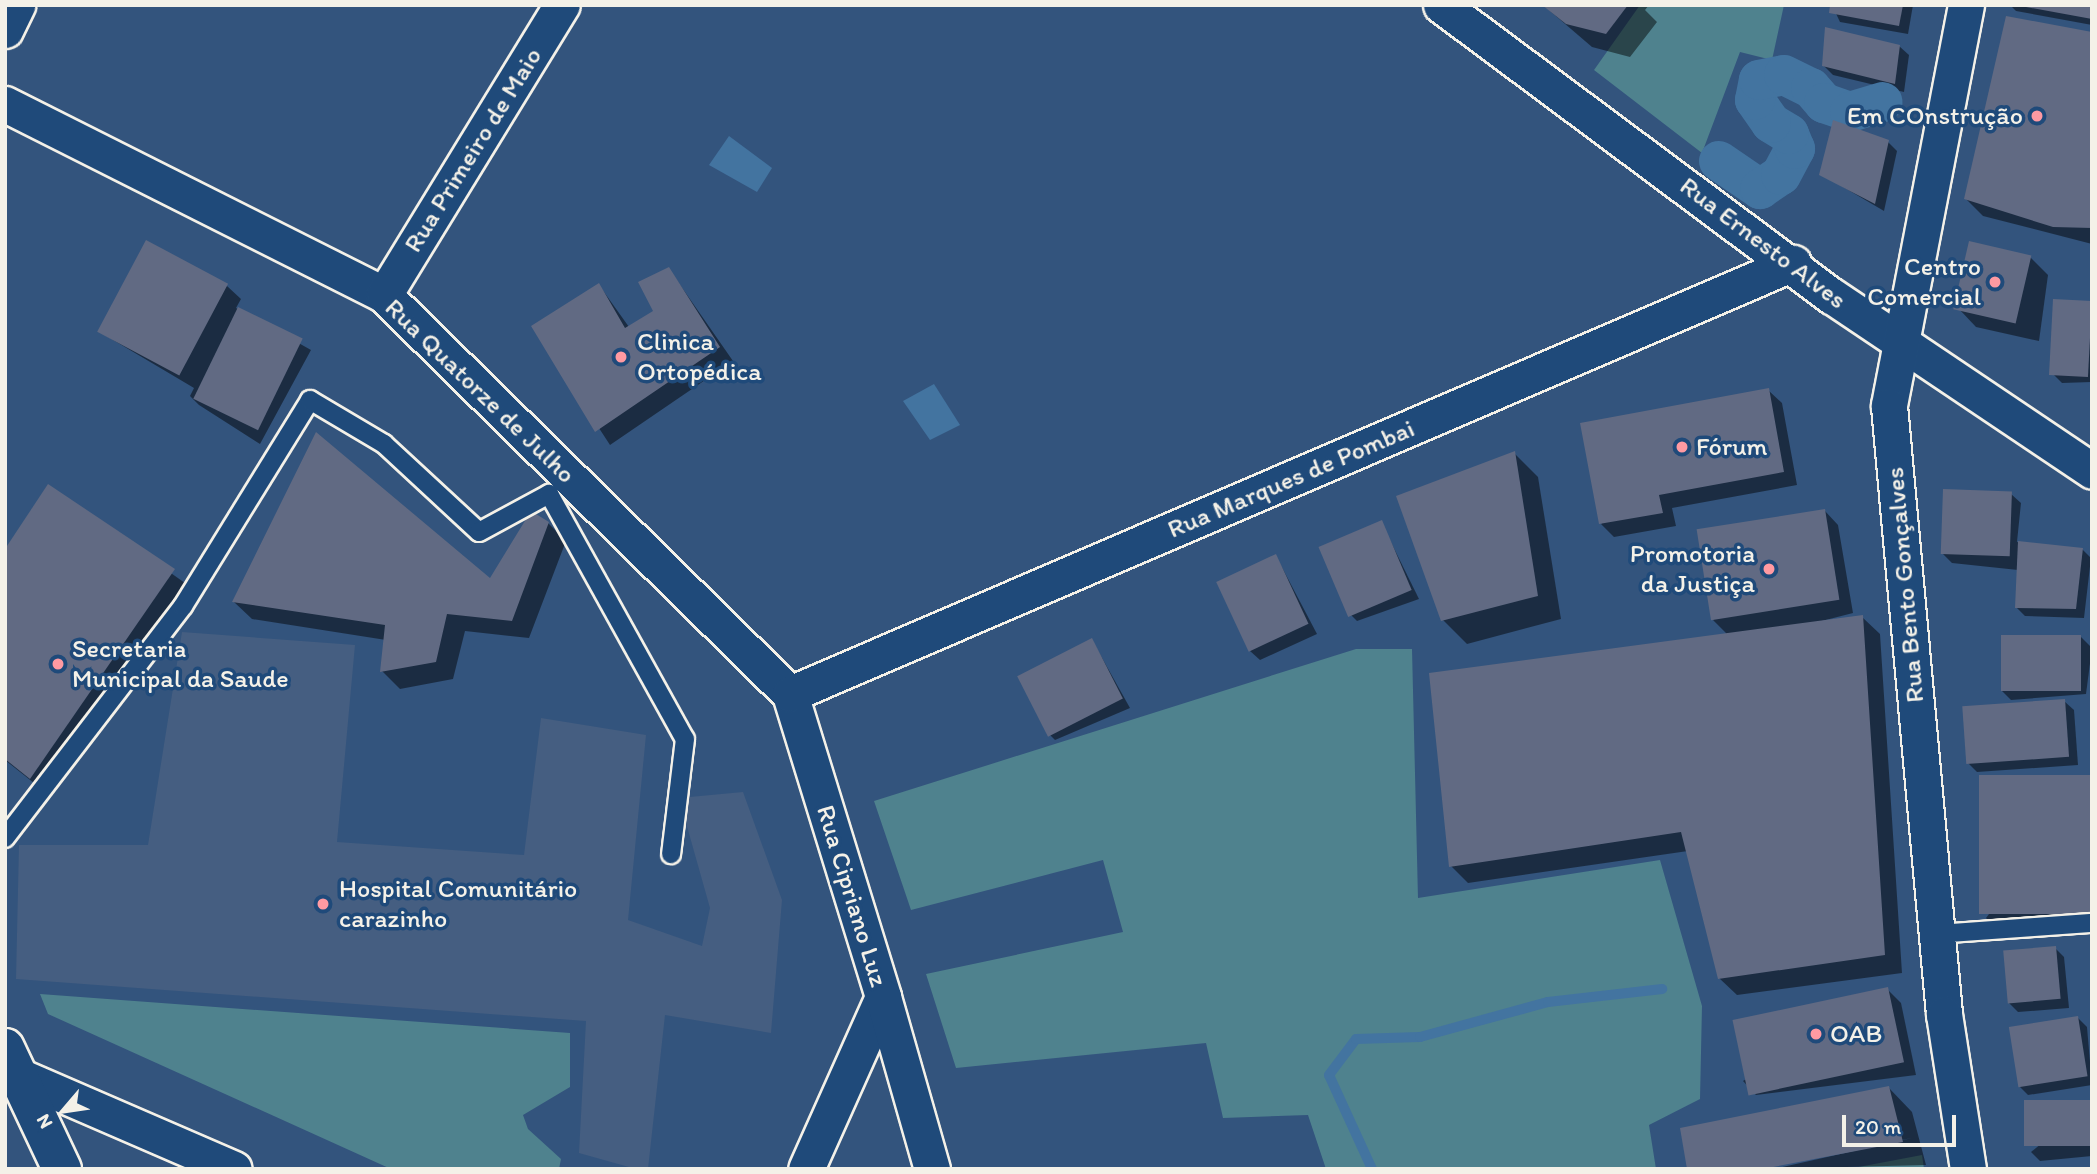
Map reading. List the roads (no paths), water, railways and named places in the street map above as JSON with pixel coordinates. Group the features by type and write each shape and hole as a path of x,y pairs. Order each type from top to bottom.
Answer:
{"main road":[{"path":"11,1061 62,1169"}],"street":[{"path":"5,30 17,5"},
{"name":"Rua Primeiro de Maio","path":"384,295 562,5"},
{"name":"Rua Ernesto Alves","path":"1441,5 1793,263 1898,344 2092,471"},
{"name":"Rua Bento Gonçalves","path":"1966,5 1898,344 1889,406 1937,934 1968,1169"},
{"name":"Rua Quatorze de Julho","path":"5,104 384,295 556,483 790,694"},
{"name":"Rua Marques de Pombai","path":"790,694 1793,263"},
{"name":"Rua Cipriano Luz","path":"790,694 883,997 806,1169"},
{"path":"883,997 932,1169"},
{"path":"11,1061 233,1169"}],"lane":[{"path":"5,838 183,606 251,487 310,400 384,444 479,532 556,483 685,739 671,854"},
{"path":"1937,934 2092,923"}],"waterway":[{"path":"1719,161 1760,189 1781,175 1795,149 1789,134 1771,123 1755,100 1759,80 1784,75 1811,88 1824,103 1850,112 1883,102"},
{"path":"1372,1169 1329,1075 1356,1039 1420,1037 1548,1002 1662,989"}],"place":[{"name":"Em COnstrução","path":"2037,116"},
{"name":"Centro Comercial","path":"1995,282"},
{"name":"Clinica Ortopédica","path":"621,357"},
{"name":"Fórum","path":"1682,447"},
{"name":"Promotoria da Justiça","path":"1769,569"},
{"name":"Secretaria Municipal da Saude","path":"58,664"},
{"name":"Hospital Comunitário carazinho","path":"323,904"},
{"name":"OAB","path":"1816,1034"}]}
